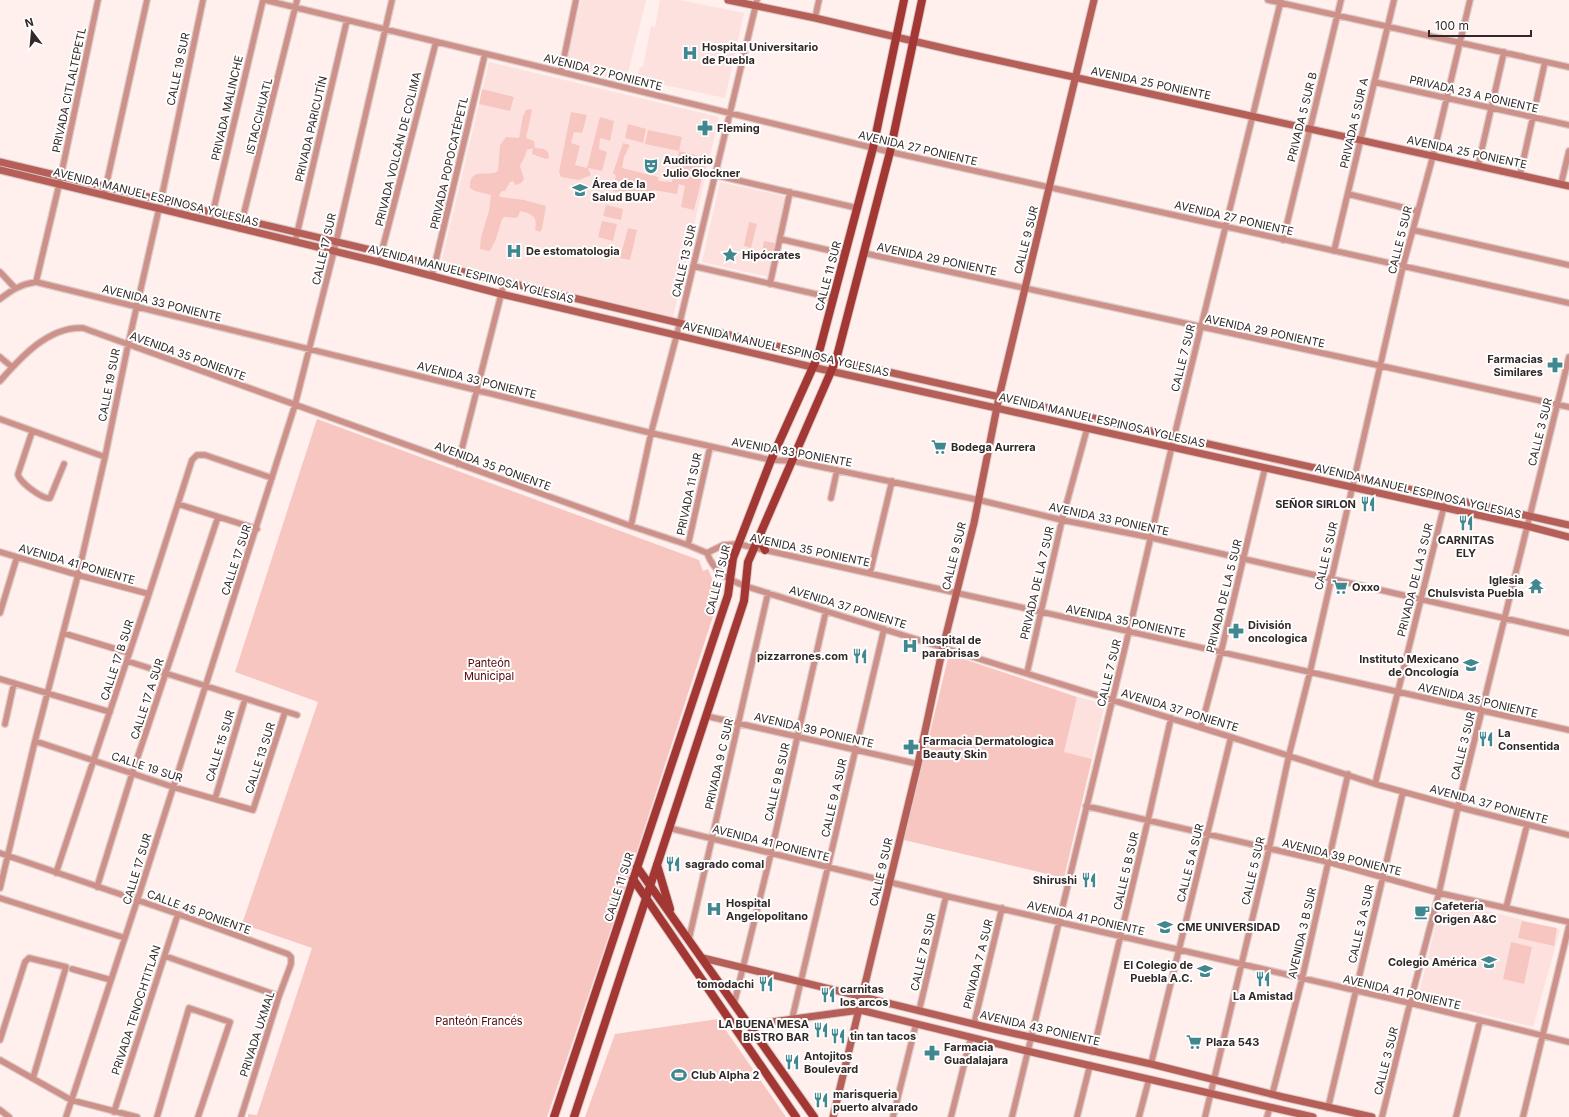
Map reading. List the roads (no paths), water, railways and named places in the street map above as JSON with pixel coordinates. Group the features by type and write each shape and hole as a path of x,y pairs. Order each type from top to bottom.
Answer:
{"main road":[{"name":"AVENIDA 25 PONIENTE","path":"728,0 756,3 913,42 1565,185"},
{"name":"CALLE 11 SUR","path":"554,1117 728,595 733,558 771,460 818,356 873,148 904,0"},
{"path":"574,1117 744,601 748,562 836,360 890,152 922,0"},
{"name":"CALLE 9 SUR","path":"833,1117 860,1010 918,764 943,646 979,500 996,408 1026,289 1094,0"},
{"name":"AVENIDA MANUEL ESPINOSA YGLESIAS","path":"0,162 382,252 504,283 818,356 1354,478 1569,525"},
{"name":"AVENIDA MANUEL ESPINOSA YGLESIAS","path":"0,170 379,262 502,294 677,334 831,372 1527,526 1569,537"},
{"path":"761,532 762,544 765,550"},
{"path":"657,865 672,915"},
{"path":"638,867 814,1117"},
{"path":"633,879 796,1117"},
{"name":"AVENIDA 43 PONIENTE","path":"703,958 1031,1038 1151,1064 1272,1095 1372,1117"},
{"path":"749,1025 860,1010 1027,1051 1313,1117"}],"street":[{"name":"PRIVADA CITLALTEPETL","path":"59,185 98,0"},
{"path":"104,196 147,0"},
{"name":"CALLE 19 SUR","path":"0,888 35,741 78,575 105,457 203,0"},
{"name":"AVENIDA 27 PONIENTE","path":"264,0 890,152 1569,303"},
{"name":"PRIVADA MALINCHE","path":"211,221 264,0"},
{"name":"ISTACCIHUATL","path":"240,229 297,0"},
{"name":"CALLE 17 SUR","path":"66,1117 257,529 295,405 334,251 392,0"},
{"path":"561,72 576,0"},
{"path":"815,18 819,0"},
{"path":"1268,0 1280,1 1388,27 1569,67"},
{"name":"PRIVADA 5 SUR B","path":"1283,240 1341,0"},
{"name":"PRIVADA 5 SUR A","path":"1334,251 1394,0"},
{"name":"CALLE 5 SUR","path":"1205,1117 1269,849 1289,755 1310,672 1403,266 1433,156 1470,0"},
{"name":"CALLE 7 SUR","path":"1012,1117 1058,921 1129,632 1200,327 1226,227 1280,1"},
{"name":"CALLE 13 SUR","path":"631,526 651,433 680,323 756,3"},
{"name":"PRIVADA PARICUTÍN","path":"295,242 347,20"},
{"name":"PRIVADA VOLCÁN DE COLIMA","path":"379,262 436,42"},
{"path":"1478,166 1504,52"},
{"name":"PRIVADA POPOCATÉPETL","path":"432,276 485,54"},
{"path":"1520,175 1545,62"},
{"name":"PRIVADA 23 A PONIENTE","path":"1374,82 1569,125"},
{"path":"1565,185 1569,151"},
{"path":"715,175 857,208"},
{"path":"0,299 16,288 25,284 36,282 59,185"},
{"path":"770,284 790,192"},
{"path":"1348,194 1417,211"},
{"path":"1413,230 1569,265"},
{"path":"780,238 845,254"},
{"name":"AVENIDA 29 PONIENTE","path":"864,253 1380,367 1569,407"},
{"path":"693,266 833,298"},
{"path":"0,272 16,288"},
{"name":"AVENIDA 33 PONIENTE","path":"36,282 651,433 771,460 793,461 892,481 1062,520 1331,578 1569,633"},
{"path":"458,464 478,391 504,283"},
{"name":"AVENIDA 35 PONIENTE","path":"0,381 30,349 40,342 73,328 83,328 707,553 723,545 738,544 1569,730"},
{"path":"0,357 12,367"},
{"name":"CALLE 3 SUR","path":"1382,1117 1439,893 1458,807 1569,357"},
{"path":"0,419 32,432 105,457"},
{"name":"PRIVADA DE LA 7 SUR","path":"1027,673 1062,520 1087,429"},
{"path":"32,432 18,474 20,479 44,498 50,498 64,464"},
{"name":"PRIVADA 11 SUR","path":"688,545 710,446"},
{"name":"CALLE 17 B SUR","path":"56,874 192,460 197,455 205,455 272,478"},
{"name":"PRIVADA DE LA 5 SUR","path":"1201,727 1244,559 1265,468"},
{"path":"831,498 837,470"},
{"path":"870,573 892,481"},
{"name":"PRIVADA DE LA 3 SUR","path":"1375,784 1446,498"},
{"path":"178,504 257,529"},
{"name":"CALLE 17 A SUR","path":"97,887 132,774 218,517"},
{"name":"AVENIDA 41 PONIENTE","path":"0,552 149,594"},
{"name":"AVENIDA 37 PONIENTE","path":"707,553 714,567 730,580 745,586 1201,727 1375,784 1569,835"},
{"path":"0,613 17,557"},
{"name":"PRIVADA 9 C SUR","path":"689,939 768,593"},
{"name":"CALLE 9 B SUR","path":"734,1004 771,853 826,611"},
{"name":"CALLE 9 A SUR","path":"792,1019 884,629"},
{"path":"63,633 129,653"},
{"path":"127,661 297,716"},
{"path":"0,679 110,712"},
{"path":"5,724 14,684"},
{"name":"CALLE 15 SUR","path":"215,799 245,699"},
{"name":"CALLE 13 SUR","path":"253,810 285,712"},
{"name":"AVENIDA 39 PONIENTE","path":"706,716 918,764"},
{"name":"CALLE 5 B SUR","path":"1093,1052 1148,820 1170,718"},
{"name":"CALLE 5 A SUR","path":"1151,1064 1231,737"},
{"name":"CALLE 19 SUR","path":"35,741 173,787 253,810"},
{"name":"AVENIDA 3 B SUR","path":"1272,1095 1302,978 1348,774"},
{"name":"CALLE 3 A SUR","path":"1328,1108 1403,792"},
{"name":"AVENIDA 39 PONIENTE","path":"1086,806 1328,862 1439,893 1569,922"},
{"path":"1506,908 1527,825"},
{"name":"AVENIDA 41 PONIENTE","path":"669,828 946,896 1410,1003 1569,1042"},
{"path":"0,854 8,857"},
{"name":"CALLE 45 PONIENTE","path":"8,857 178,914 288,954 291,958"},
{"name":"CALLE 7 B SUR","path":"919,1011 946,896"},
{"path":"0,898 125,938"},
{"name":"PRIVADA 7 A SUR","path":"974,1024 1002,908"},
{"name":"PRIVADA TENOCHTITLAN","path":"114,1112 178,914"},
{"path":"1523,1117 1569,926"},
{"path":"165,956 279,996"},
{"path":"0,1040 25,962 29,958 111,980"},
{"name":"PRIVADA UXMAL","path":"241,1117 279,996 291,964 291,958"},
{"path":"33,1078 69,968"},
{"path":"157,1117 189,1008 230,1022 198,1117"},
{"path":"1456,1117 1480,1020"},
{"path":"893,1117 916,1024"},
{"path":"951,1117 971,1037"},
{"path":"0,1060 72,1100 137,1117"},
{"path":"1077,1117 1090,1065"},
{"path":"1139,1117 1149,1078"},
{"path":"1267,1117 1270,1107"},
{"path":"0,1110 9,1117"}],"place":[{"name":"Hospital Universitario de Puebla","path":"690,53"},
{"name":"Fleming","path":"705,128"},
{"name":"Auditorio Julio Glockner","path":"651,166"},
{"name":"Área de la Salud BUAP","path":"580,190"},
{"name":"De estomatologia","path":"514,251"},
{"name":"Hipócrates","path":"730,255"},
{"name":"Farmacias Similares","path":"1555,365"},
{"name":"Bodega Aurrera","path":"939,447"},
{"name":"SEÑOR SIRLON","path":"1368,504"},
{"name":"CARNITAS ELY","path":"1466,523"},
{"name":"Iglesia Chulsvista Puebla","path":"1536,586"},
{"name":"Oxxo","path":"1340,587"},
{"name":"División oncologica","path":"1236,631"},
{"name":"hospital de parabrisas","path":"910,646"},
{"name":"pizzarrones.com","path":"860,656"},
{"name":"Instituto Mexicano de Oncología","path":"1471,665"},
{"name":"La Consentida","path":"1486,739"},
{"name":"Farmacia Dermatologica Beauty Skin","path":"911,747"},
{"name":"sagrado comal","path":"673,864"},
{"name":"Shirushi","path":"1089,880"},
{"name":"Hospital Angelopolitano","path":"714,909"},
{"name":"Cafetería Origen A&C","path":"1422,912"},
{"name":"CME UNIVERSIDAD","path":"1165,927"},
{"name":"Colegio América","path":"1489,962"},
{"name":"El Colegio de Puebla A.C.","path":"1205,971"},
{"name":"La Amistad","path":"1263,979"},
{"name":"tomodachi","path":"766,984"},
{"name":"carnitas los arcos","path":"828,995"},
{"name":"LA BUENA MESA BISTRO BAR","path":"821,1030"},
{"name":"tin tan tacos","path":"838,1036"},
{"name":"Plaza 543","path":"1194,1042"},
{"name":"Farmacia Guadalajara","path":"932,1053"},
{"name":"Antojitos Boulevard","path":"792,1062"},
{"name":"Club Alpha 2","path":"679,1075"},
{"name":"marisqueria puerto alvarado","path":"821,1100"}],"park label":[{"name":"Panteón Municipal","path":"489,669"},
{"name":"Panteón Francés","path":"479,1021"}]}
